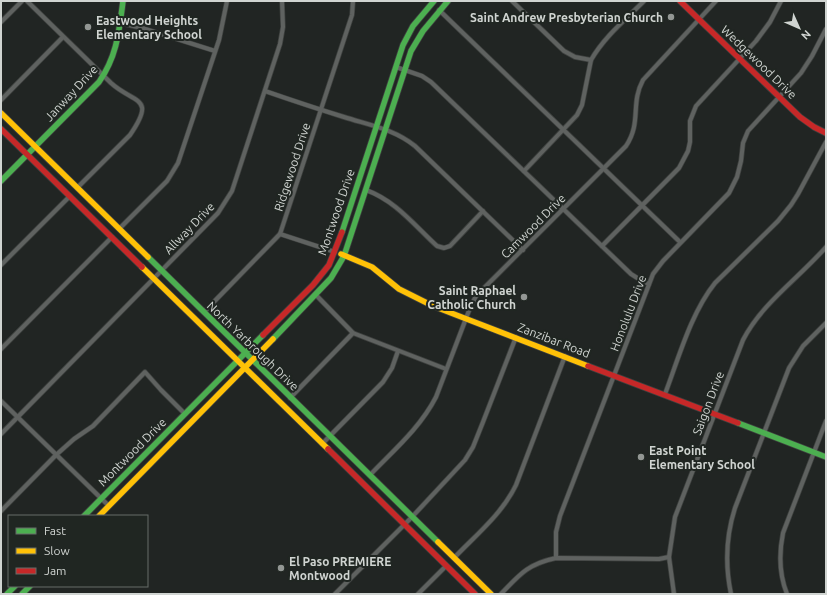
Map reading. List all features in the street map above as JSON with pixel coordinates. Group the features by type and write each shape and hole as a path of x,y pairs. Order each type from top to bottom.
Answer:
{"main road":[{"name":"Janway Drive","path":"1,181 104,76 115,55 123,1"},
{"name":"Montwood Drive","path":"85,515 322,275 335,252 403,44 421,15 434,1"},
{"name":"Montwood Drive","path":"99,515 331,278 344,256 411,51 417,38 428,23 448,1"},
{"name":"Wedgewood Drive","path":"680,1 779,97 808,123 826,134"},
{"name":"North Yarbrough Drive","path":"1,113 491,594"},
{"name":"North Yarbrough Drive","path":"1,129 475,594"},
{"name":"Zanzibar Road","path":"335,252 372,267 395,286 409,295 466,319 826,457"}],"street":[{"path":"1,22 22,1"},
{"path":"27,1 104,76 121,90 138,100 141,105 141,114 130,135 77,188"},
{"path":"120,230 161,188 175,169 185,146 221,32 227,1"},
{"name":"Allway Drive","path":"1,434 218,213 228,199 232,191 282,36 284,21 282,1"},
{"name":"Ridgewood Drive","path":"204,312 280,234 352,15 352,1"},
{"path":"512,1 564,50 575,57 592,60"},
{"path":"524,171 577,115 582,105 592,60 600,46 644,1"},
{"name":"Camwood Drive","path":"370,475 413,431 436,397 476,296 564,210 626,146 634,132 636,100 643,80 716,1"},
{"path":"602,246 683,164 690,142 690,121 696,106 751,47 763,32 781,1"},
{"path":"439,10 680,242"},
{"path":"120,23 148,29 215,51"},
{"name":"Honolulu Drive","path":"556,558 556,532 560,516 615,376 649,284 658,267 680,242 729,193 740,169 742,147 745,135 750,127 801,73 826,29"},
{"path":"1,100 63,37"},
{"path":"396,67 422,76 431,82 631,274 649,284"},
{"path":"265,91 376,126 404,138 415,146 523,250"},
{"path":"665,394 696,312 707,294 716,283 778,221 790,206 826,142"},
{"path":"366,190 378,194 392,203 438,246 443,248 450,246 483,211"},
{"path":"1,265 70,196"},
{"name":"Zanzibar Road","path":"280,234 335,252"},
{"path":"1,349 112,237"},
{"name":"Saigon Drive","path":"674,594 669,557 675,517 743,340 748,330 760,314 826,247"},
{"path":"316,295 354,333 446,369"},
{"path":"732,594 728,577 727,547 731,522 793,360 803,346 826,323"},
{"path":"290,398 354,333"},
{"path":"335,594 458,469 470,451 483,422 516,337"},
{"path":"322,444 383,382 392,368 398,351"},
{"path":"454,558 504,506 511,495 565,356"},
{"path":"1,511 56,455 92,426 145,372 185,414"},
{"path":"1,401 109,506"},
{"path":"787,594 781,568 780,548 783,533 826,421"},
{"path":"501,594 529,568 537,563 556,558 651,559 669,557"},
{"path":"418,594 446,566"}],"traffic: fast":[{"path":"1,181 99,82 110,63 116,43 123,1"},
{"path":"342,232 403,45 413,26 434,1"},
{"path":"273,339 331,278 344,256 411,51 423,31 448,1"},
{"path":"148,257 438,542"},
{"path":"85,515 263,335"},
{"path":"738,423 826,457"},
{"path":"7,594 14,587"},
{"path":"22,594 29,587"}],"traffic: slow":[{"path":"1,113 148,257"},
{"path":"341,254 372,267 399,289 433,306 588,366"},
{"path":"142,267 328,449"},
{"path":"100,515 273,339"},
{"path":"438,542 491,594"}],"traffic: jam":[{"path":"680,1 800,117 826,133"},
{"path":"1,129 142,267"},
{"path":"263,335 313,285 329,265 342,232"},
{"path":"588,366 738,423"},
{"path":"328,449 475,594"}],"place":[{"name":"Saint Andrew Presbyterian Church","path":"671,17"},
{"name":"Eastwood Heights Elementary School","path":"88,27"},
{"name":"Saint Raphael Catholic Church","path":"524,297"},
{"name":"East Point Elementary School","path":"641,457"},
{"name":"El Paso PREMIERE Montwood","path":"281,568"}]}
